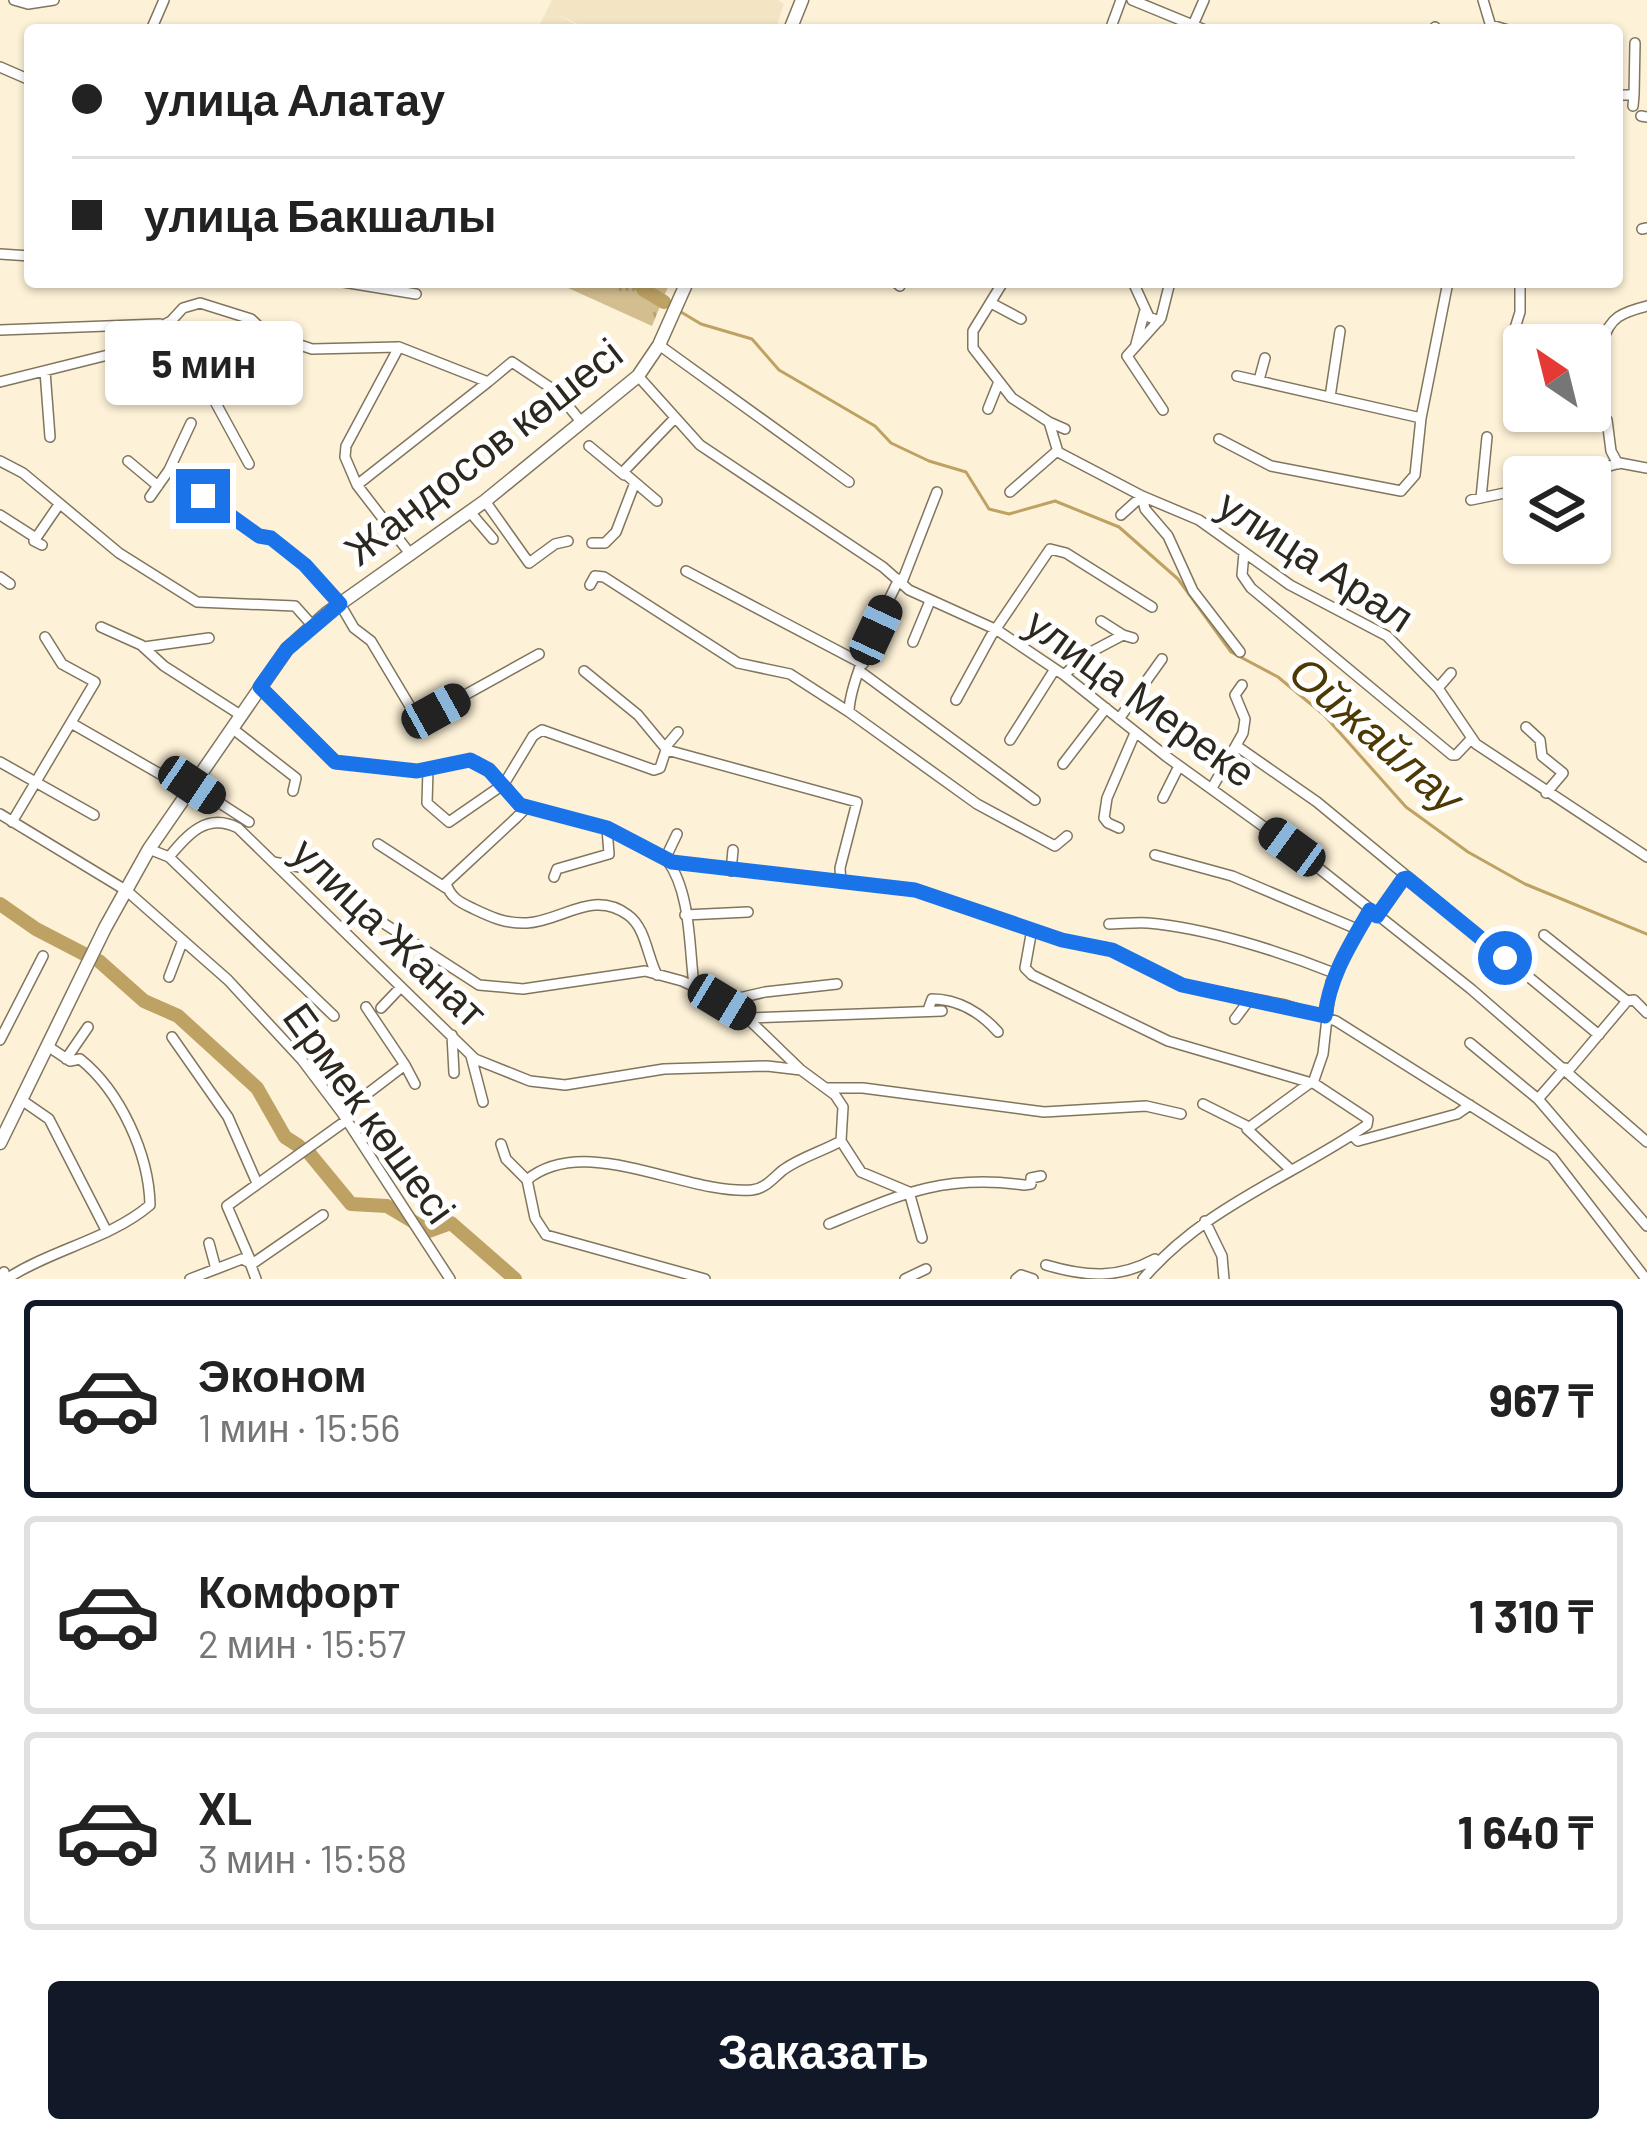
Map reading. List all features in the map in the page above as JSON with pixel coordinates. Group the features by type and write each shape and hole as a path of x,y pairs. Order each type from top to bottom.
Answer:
{"main road":[{"name":"Жандосов көшесі","path":"0,1143 4,1125 23,1101 105,928 149,849 287,649 340,604 485,501 638,376 659,345 684,288"}],"street":[{"path":"14,0 28,4 54,0"},
{"path":"1132,0 1189,24"},
{"path":"1623,96 1633,99 1635,43"},
{"path":"392,288 416,294"},
{"path":"1000,288 974,332 973,349 998,384 1048,422 1065,429"},
{"path":"1136,288 1152,320 1159,321"},
{"path":"1136,344 1159,321 1169,288"},
{"path":"1219,439 1271,466 1401,491 1415,475 1421,418 1447,288"},
{"path":"1520,288 1515,328 1593,346 1603,342 1615,317 1647,306"},
{"path":"0,382 108,355 171,321 183,308 200,303 251,319 267,334 312,349 399,347 488,382"},
{"path":"992,303 1021,319"},
{"path":"1145,310 1127,360 1163,410"},
{"path":"0,330 152,326 171,321"},
{"path":"171,321 249,464"},
{"path":"1330,397 1340,331"},
{"path":"659,345 849,482"},
{"path":"399,347 346,446 345,457 357,485 410,555"},
{"path":"1259,380 1265,358"},
{"path":"357,485 512,362 557,392 582,423"},
{"path":"45,371 50,437"},
{"name":"улица Мереке","path":"638,376 700,445 930,601 997,630 1060,672 1374,913 1566,1069 1647,1142"},
{"path":"1237,376 1421,418"},
{"path":"988,410 998,384"},
{"path":"622,472 674,419"},
{"path":"1010,492 1057,451 1048,422"},
{"path":"150,497 191,423"},
{"path":"1609,432 1618,464"},
{"path":"1486,437 1476,499 1503,493"},
{"path":"589,446 657,501"},
{"name":"улица Арал","path":"1057,451 1199,520 1290,585 1387,636 1438,688 1472,738 1546,793 1647,857"},
{"path":"0,461 23,473 119,553 197,602 295,606 312,625"},
{"path":"128,461 158,486"},
{"path":"1611,466 1629,462 1647,468"},
{"path":"169,470 237,522 271,538 305,565 382,658 411,710 423,717 539,654"},
{"path":"592,543 605,543 616,532 634,485"},
{"path":"849,712 862,668 938,492"},
{"path":"1121,515 1142,496 1145,509 1168,536 1192,591 1240,652"},
{"path":"485,501 525,566 555,544 568,541"},
{"path":"0,515 39,542 58,506"},
{"path":"470,512 493,539"},
{"path":"956,700 1045,552 1053,548 1152,607"},
{"path":"1244,553 1242,574 1251,588 1452,754 1472,738"},
{"path":"686,571 862,668 1035,800"},
{"path":"590,585 595,576 604,577 738,663 790,674 977,804 1032,836 1055,846 1067,836"},
{"path":"913,642 930,601"},
{"path":"1010,740 1060,672 1112,637 1105,624 1128,637 1104,644"},
{"path":"101,627 122,633 242,716"},
{"path":"12,822 95,682 62,664 45,638"},
{"path":"144,647 209,638"},
{"path":"1119,719 1162,659"},
{"path":"584,671 638,715 667,750 854,800 858,809 840,868 842,883"},
{"path":"1438,688 1451,673"},
{"path":"1211,788 1242,748 1245,719 1235,695 1242,686"},
{"path":"260,687 335,762 428,770 470,760 504,784 523,811 444,884"},
{"path":"1063,764 1106,708"},
{"path":"71,723 167,778"},
{"path":"1526,727 1540,740 1542,756 1563,773 1546,793"},
{"path":"233,729 296,778 293,791"},
{"path":"428,770 423,789 429,808 448,822 504,784 533,736 542,730 654,770 678,733"},
{"path":"1119,828 1108,823 1104,808 1135,733"},
{"path":"1242,748 1317,802 1598,1035"},
{"path":"0,762 94,814"},
{"path":"1163,798 1179,766"},
{"path":"192,785 249,822"},
{"path":"520,805 607,828 666,860 915,890 1062,940 1112,950 1182,985 1325,1016 1365,1036 1552,1157 1646,1279"},
{"name":"Ермек көшесі","path":"0,814 127,891 228,980 302,1060 344,1116 450,1279"},
{"name":"улица Жанат","path":"169,857 196,828 219,822 238,829 471,1056 530,1081 565,1085 681,1067 801,1070"},
{"path":"554,877 557,869 609,854 607,828"},
{"path":"666,860 676,834"},
{"path":"378,844 444,884 462,904 506,922 536,922 581,906 616,909 634,920 657,974"},
{"path":"149,849 169,857 334,1016"},
{"path":"731,871 733,850"},
{"path":"1155,854 1232,876 1357,929"},
{"path":"666,860 674,871 686,915 694,986"},
{"path":"274,862 321,872 360,908 479,985 523,989 630,972 657,974 694,986 746,1018 832,1092 843,1108 841,1141 861,1172 909,1192"},
{"path":"1291,1170 1257,1142 1249,1126 1310,1083 1320,1067 1334,973 1357,929 1407,878"},
{"path":"686,915 748,912"},
{"path":"1109,924 1147,923 1199,933 1334,973"},
{"path":"1032,929 1025,968 1032,975 1184,1046 1310,1083 1366,1115 1369,1122 1205,1221 1143,1279"},
{"path":"1544,934 1627,1001"},
{"path":"170,977 183,940"},
{"path":"0,1040 44,956"},
{"path":"722,1002 836,984"},
{"path":"381,1008 401,987"},
{"path":"928,1010 932,999 942,999 977,1013 998,1032"},
{"path":"1234,1019 1250,999"},
{"path":"1538,1099 1627,1001 1634,1000 1647,1012"},
{"path":"366,1007 416,1084"},
{"path":"746,1018 942,1011"},
{"path":"66,1059 88,1027"},
{"path":"452,1035 454,1073"},
{"path":"172,1037 228,1118 257,1184"},
{"path":"1470,1043 1538,1099 1647,1226"},
{"path":"4,1275 106,1232 150,1205 130,1128 107,1087 80,1059 66,1059 49,1047"},
{"path":"471,1056 483,1102"},
{"path":"256,1279 227,1205 405,1065"},
{"path":"832,1092 863,1088 1044,1112 1146,1106 1180,1114"},
{"path":"23,1101 49,1119 106,1232"},
{"path":"1202,1104 1249,1126"},
{"path":"1352,1135 1358,1141 1457,1114 1471,1105"},
{"path":"753,1190 801,1159 841,1141"},
{"path":"501,1144 506,1159 527,1180 535,1218 546,1234 705,1279"},
{"path":"527,1180 552,1167 607,1164 674,1181 753,1190 763,1200"},
{"path":"829,1224 909,1192 963,1180 1024,1185 1041,1176"},
{"path":"909,1192 922,1238"},
{"path":"250,1263 323,1215"},
{"path":"1205,1221 1222,1256 1224,1279"},
{"path":"208,1243 217,1269"},
{"path":"1046,1264 1083,1274 1117,1276 1167,1252"},
{"path":"1211,1268 1222,1256"},
{"path":"190,1279 242,1259 250,1263"},
{"path":"904,1279 926,1269"},
{"path":"1016,1279 1021,1275 1034,1279"}],"shaded area":[{"path":"552,0 778,0 784,4 777,24 578,24 555,13 574,24 540,24"}],"green space":[{"path":"568,288 668,288 652,326"}],"waterway":[{"path":"643,288 664,302"},
{"name":"Ойжайлау","path":"681,312 701,324 752,339 779,370 875,426 891,443 966,472 989,509 1009,514 1055,501 1119,527 1178,579 1231,652 1278,677 1324,715 1406,807 1468,852 1525,884 1647,934"},
{"path":"0,904 88,956"},
{"path":"99,961 144,1001 178,1016 257,1088 285,1137 299,1146"},
{"path":"309,1153 351,1204 387,1206 429,1231 451,1223 515,1279"}],"route":[{"path":"203,496 259,536 271,538 305,565 340,604 287,649 260,687 335,762 417,771 470,760 489,770 520,805 607,828 672,862 915,890 1062,940 1112,950 1182,985 1325,1016 1334,973 1357,929 1370,910 1377,916 1403,879 1505,958"}]}
